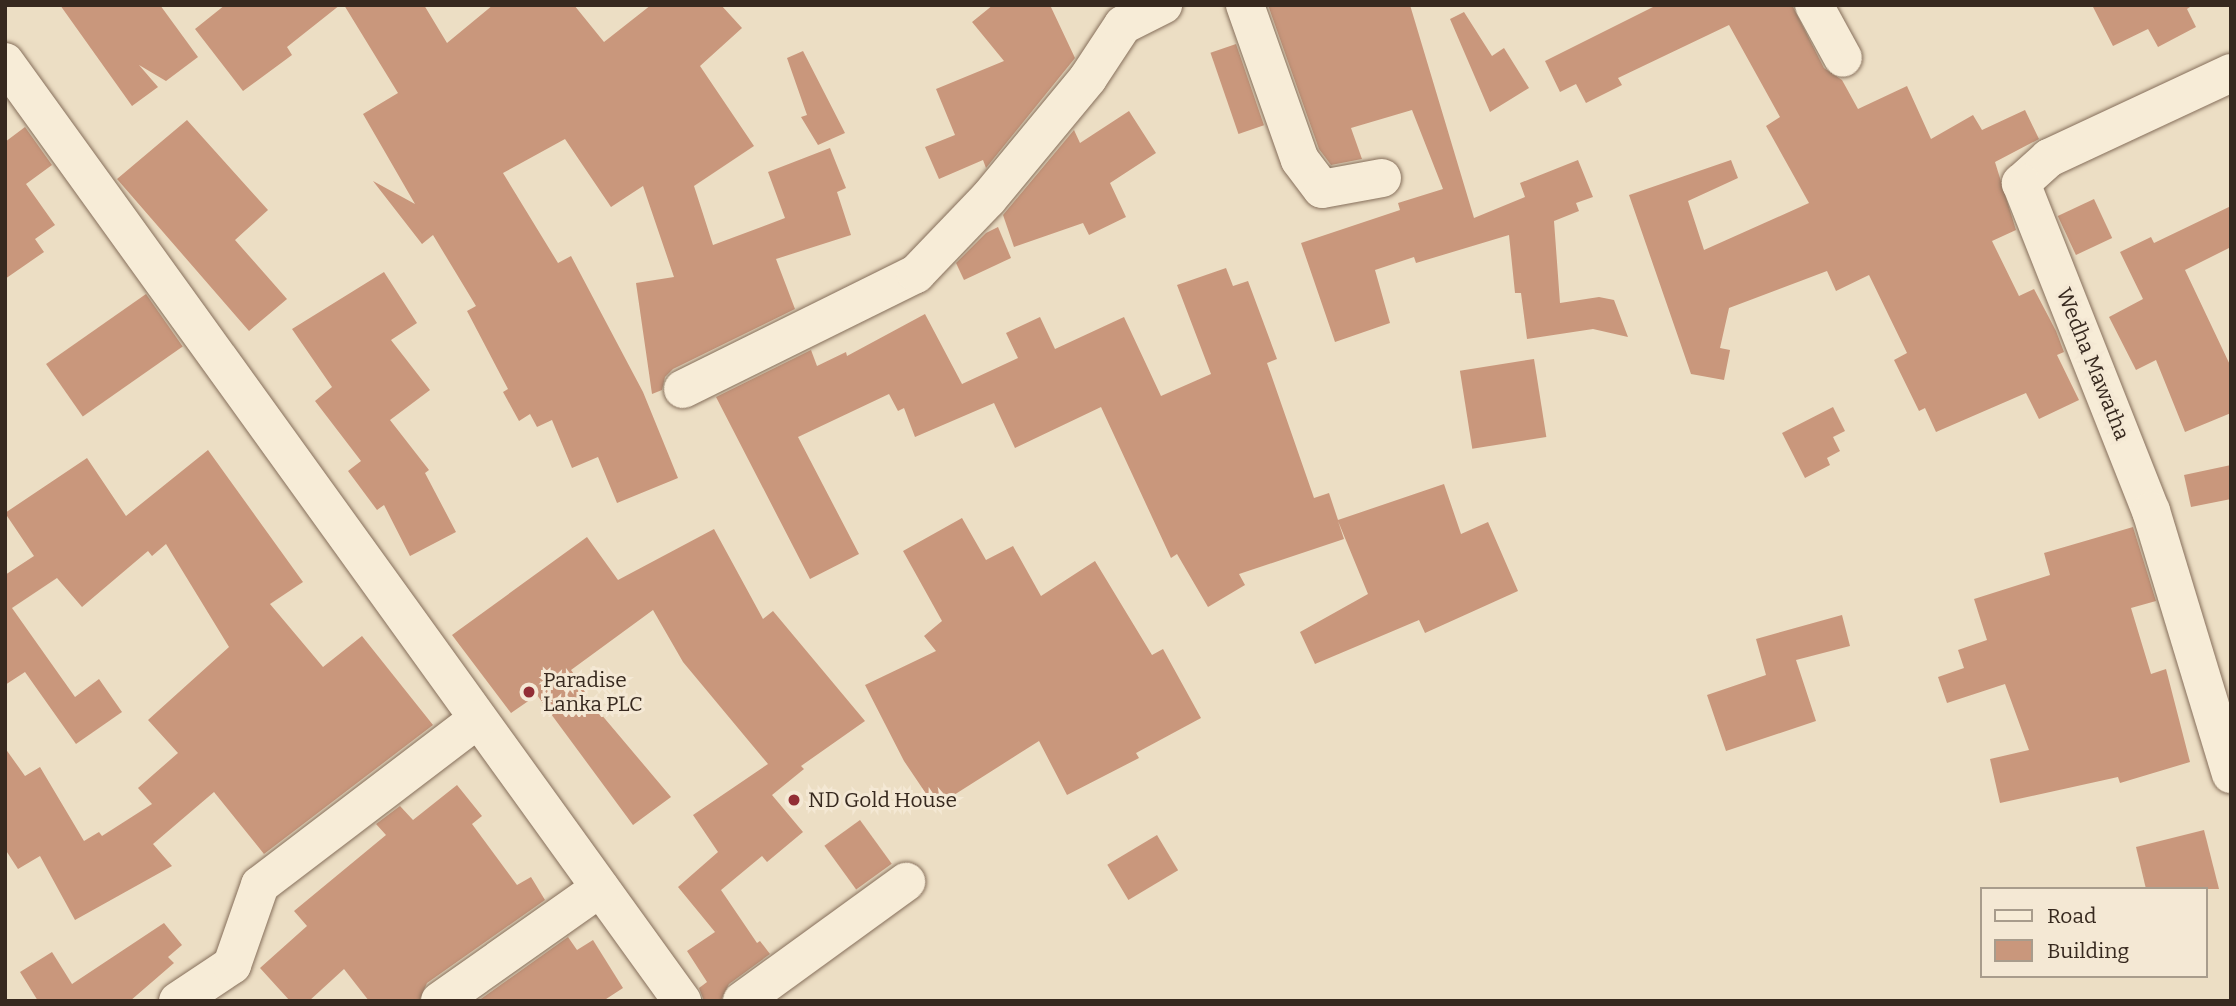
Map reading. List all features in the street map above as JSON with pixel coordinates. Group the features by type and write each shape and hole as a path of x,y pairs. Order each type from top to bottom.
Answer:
{"street":[{"path":"683,389 916,274 988,200 1088,78 1123,25 1163,5"},
{"path":"1245,5 1300,160 1322,189 1382,178"},
{"path":"1814,5 1843,58"},
{"path":"5,62 682,1001"},
{"name":"Wedha Mawatha","path":"2231,73 2049,158 2021,184 2151,511 2231,774"},
{"path":"178,1001 232,965 260,885 478,719"},
{"path":"741,1001 906,883"},
{"path":"440,1001 600,888"}],"building":[{"path":"60,5 160,5 198,57 166,81 139,65 158,87 132,106"},
{"path":"225,5 340,5 287,47 292,55 243,91 195,29"},
{"path":"344,5 424,5 447,43 493,5 574,5 604,42 651,5 721,5 742,28 700,66 754,146 694,186 713,245 785,218 768,172 830,148 846,188 837,192 851,235 776,259 795,309 673,369 665,377 662,390 652,394 636,283 674,277 643,186 611,207 565,139 503,173 558,263 571,256 643,392 678,478 617,503 598,457 572,468 552,420 537,427 530,414 519,421 503,392 508,389 467,311 476,306 433,235 422,244 373,181 415,204 363,114 398,93"},
{"path":"993,5 1050,5 1075,58 986,168 983,160 939,179 925,147 955,135 936,89 1004,61 972,22"},
{"path":"1268,5 1410,5 1474,218 1525,197 1520,183 1578,160 1593,197 1576,203 1579,211 1554,221 1560,303 1599,297 1614,300 1628,337 1593,329 1527,339 1521,293 1515,293 1509,235 1416,263 1414,257 1375,270 1390,323 1335,342 1301,243 1400,210 1398,203 1443,189 1412,110 1351,128 1362,159 1331,165 1319,149"},
{"path":"1657,5 1792,5 1824,68 1842,80 1858,109 1907,86 1931,139 1973,115 1982,130 2025,110 2039,139 1995,162 2016,230 1992,241 2019,296 2034,289 2056,331 2064,352 2057,355 2079,400 2039,419 2026,393 1936,432 1925,408 1919,411 1894,360 1907,353 1869,275 1836,291 1827,271 1729,308 1720,348 1730,350 1724,380 1691,374 1629,195 1731,160 1738,178 1688,201 1704,250 1809,203 1766,126 1780,117 1729,25 1618,78 1622,85 1586,103 1576,84 1560,92 1545,61"},
{"path":"2092,5 2193,5 2187,9 2196,27 2158,47 2148,29 2113,46"},
{"path":"1464,12 1492,56 1504,48 1529,88 1490,112 1450,19"},
{"path":"1236,44 1264,125 1238,134 1210,53"},
{"path":"803,51 845,133 818,145 801,117 807,115 787,58"},
{"path":"1129,111 1156,153 1110,183 1126,217 1089,235 1083,223 1014,247 1003,215 1074,130 1080,143"},
{"path":"187,120 268,210 235,240 287,299 249,331 117,179"},
{"path":"25,127 52,165 26,184 55,225 35,239 44,252 5,279 5,142"},
{"path":"2094,199 2112,238 2076,255 2058,216"},
{"path":"2231,206 2231,247 2185,270 2231,367 2231,413 2185,432 2156,360 2136,370 2109,317 2143,299 2120,252 2151,237 2154,243"},
{"path":"998,227 1011,258 964,280 956,263 986,233"},
{"path":"1226,268 1233,286 1248,281 1277,359 1267,363 1314,498 1329,493 1338,520 1444,484 1461,534 1488,522 1518,591 1425,633 1419,620 1315,664 1300,632 1368,594 1338,521 1344,539 1239,574 1245,585 1208,607 1177,554 1171,558 1101,407 1015,448 994,403 915,437 904,408 898,411 889,394 798,437 859,554 810,579 716,397 811,350 817,366 846,352 847,356 925,314 962,384 1018,358 1006,333 1040,317 1055,349 1124,317 1161,396 1211,374 1177,285"},
{"path":"384,272 417,323 391,340 430,390 390,420 429,470 425,473 456,532 410,556 384,505 377,510 348,471 361,461 315,401 332,387 292,329"},
{"path":"146,294 183,346 83,416 46,364"},
{"path":"1534,359 1546,437 1472,449 1460,371"},
{"path":"1833,407 1845,431 1833,437 1840,451 1827,458 1830,465 1805,478 1782,433"},
{"path":"208,450 303,582 270,604 323,667 362,636 433,725 264,854 214,792 153,844 172,866 75,920 40,856 18,869 5,849 5,748 25,776 40,767 84,841 99,832 102,836 152,804 138,788 178,753 148,720 229,647 166,544 152,556 148,551 82,607 57,578 12,608 75,697 99,679 122,712 76,744 25,672 5,685 5,575 34,556 5,513 87,458 126,516"},
{"path":"2231,465 2231,499 2191,507 2184,475"},
{"path":"962,518 986,560 1013,546 1041,596 1095,561 1152,655 1163,649 1201,718 1136,753 1139,758 1067,795 1039,741 935,807 904,761 865,685 936,651 924,636 942,621 903,551"},
{"path":"2133,527 2156,601 2131,608 2151,674 2166,669 2190,762 2120,783 2118,777 2000,803 1990,759 2029,750 2005,684 1947,703 1938,677 1964,668 1958,650 1987,640 1974,599 2050,575 2044,553"},
{"path":"714,529 763,619 773,611 865,721 801,766 804,769 772,795 803,832 767,862 762,856 721,890 757,943 760,941 770,954 729,984 721,1000 704,1001 699,988 707,982 687,951 715,932 678,887 718,852 693,815 768,764 683,662 653,610 571,670 587,692 584,694 671,797 633,825 537,695 511,713 452,635 587,537 618,580"},
{"path":"1842,615 1850,646 1796,660 1816,721 1726,751 1707,695 1766,675 1756,639"},
{"path":"457,785 482,816 472,824 517,885 531,877 545,900 427,983 419,1001 369,1001 344,969 309,1001 290,1001 260,968 307,926 294,911 386,835 376,824 400,806 413,820"},
{"path":"860,820 892,864 856,890 824,846"},
{"path":"2204,830 2219,889 2146,887 2136,847"},
{"path":"1157,835 1178,870 1128,900 1107,865"},
{"path":"164,923 182,945 168,957 174,963 130,1001 38,1001 20,972 52,952 72,984"},
{"path":"568,937 577,950 593,940 623,988 603,1001 478,1001"}],"place":[{"name":"Paradise Lanka PLC","path":"529,692"},
{"name":"ND Gold House","path":"794,800"}]}
